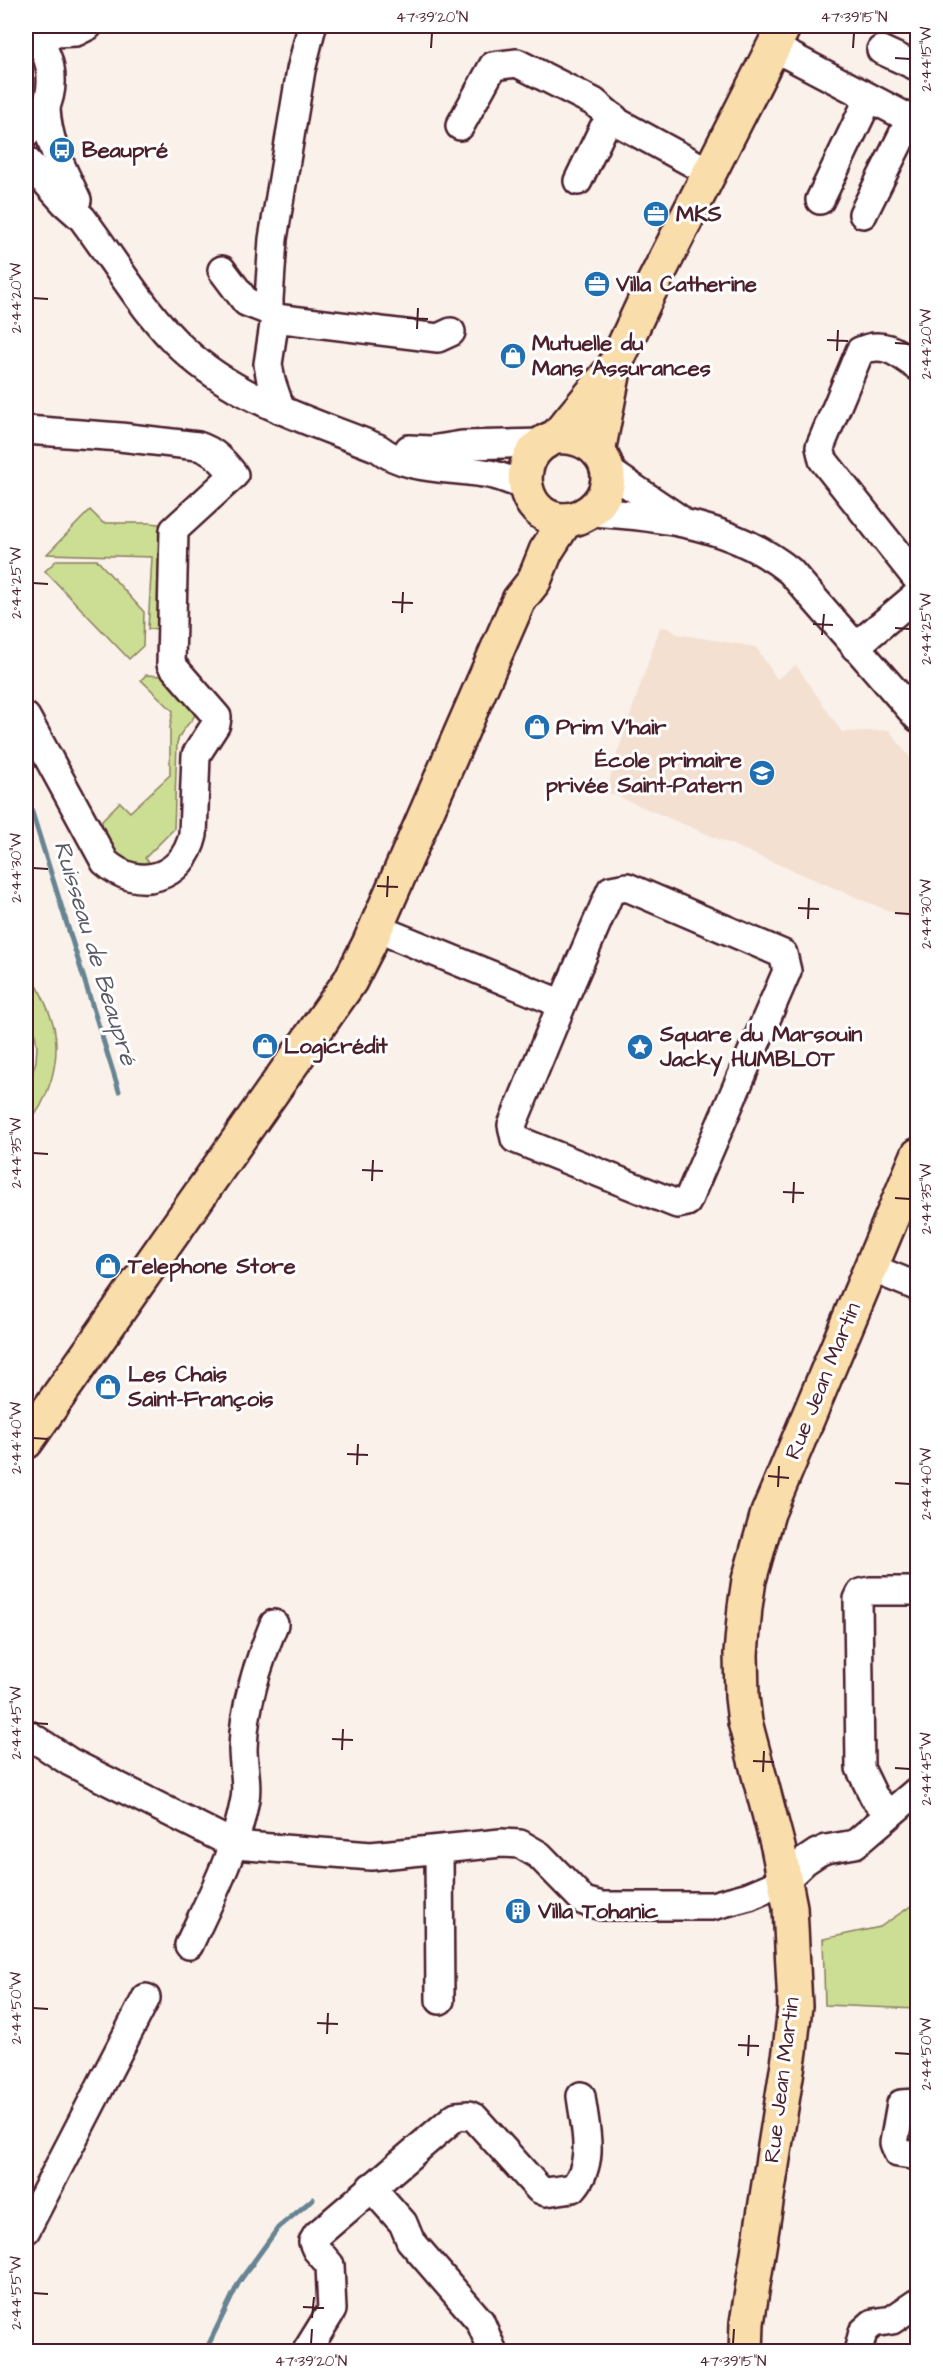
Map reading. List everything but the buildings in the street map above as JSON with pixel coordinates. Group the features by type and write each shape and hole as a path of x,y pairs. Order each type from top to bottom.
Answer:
{"main road":[{"path":"519,600 519,579 530,544 530,495 524,473 527,462 534,451 550,440 615,365 648,294 779,36"},
{"path":"26,1442 340,998 376,928 519,600 534,581 546,551 578,516 598,504 604,494 603,461 615,365"},
{"path":"550,440 566,436 584,440 603,461"},
{"path":"530,495 543,513 554,518 578,516"},
{"name":"Rue Jean Martin","path":"744,2342 790,2051 795,2006 790,1907 778,1847 749,1743 743,1706 741,1654 746,1598 757,1548 768,1513 918,1155"}],"street":[{"path":"281,410 268,364 272,314 273,239 300,70 312,26"},
{"path":"29,32 82,29"},
{"path":"50,67 82,29"},
{"path":"29,32 43,49 50,67 52,81 46,109 47,126 62,172 76,198 82,218"},
{"path":"779,36 869,98 915,120 863,214"},
{"path":"881,50 918,67"},
{"path":"460,126 493,66 517,63 594,102 619,123 709,172"},
{"path":"820,200 869,98"},
{"path":"26,134 36,125 46,109"},
{"path":"578,181 603,129 614,118"},
{"path":"26,160 65,203 82,218 166,332 197,362 233,387 281,410 378,448 391,458 493,475 530,495"},
{"path":"222,270 246,302 272,314 438,338 451,332"},
{"path":"918,367 892,349 882,346 870,346 860,351 820,447 823,460 918,580"},
{"path":"233,387 240,380 268,364"},
{"path":"26,430 198,446 209,449 226,464 242,468 174,530 171,664 217,717 216,724 196,754 193,835 190,848 183,859 171,870 157,877 132,878 117,873 105,862 26,717"},
{"path":"378,448 431,450 462,445 550,440"},
{"path":"603,461 684,522"},
{"path":"578,516 633,515 684,522 721,533 756,547 775,558 790,571 855,647 916,713"},
{"path":"855,647 918,594"},
{"path":"627,887 783,954 787,971 687,1202 677,1204 515,1139 512,1125 562,1004 611,890 627,887"},
{"path":"376,928 562,1004"},
{"path":"869,1268 918,1287"},
{"path":"888,1813 874,1797 860,1768 858,1599 861,1593 870,1591 918,1591"},
{"path":"189,1945 234,1845 246,1797 243,1749 246,1717 257,1666 274,1624"},
{"path":"26,1733 70,1762 234,1845 371,1856 501,1843 520,1844 539,1855 584,1901 602,1906 712,1906 749,1896 784,1881 817,1853 826,1849 855,1844 888,1813 918,1790"},
{"path":"439,1850 440,2000"},
{"path":"26,2230 146,1998"},
{"path":"306,2352 332,2310 330,2265 316,2249 313,2242 317,2235 456,2116 462,2114 475,2118 539,2189 546,2192 573,2188 579,2180 588,2157 582,2096"},
{"path":"918,2103 901,2104 894,2143 898,2153 918,2156"},
{"path":"371,2187 403,2223 410,2240 480,2321 493,2352"},
{"path":"858,2352 863,2332 873,2323 892,2320 917,2303"}],"shaded area":[{"name":"École primaire privée Saint-Patern","path":"660,627 669,628 677,634 756,647 777,679 796,665 842,732 889,730 914,763 910,793 917,800 917,923 607,792 613,766"}],"green space":[{"path":"90,510 103,523 165,525 164,628 148,629 152,557 47,554"},
{"path":"57,560 97,560 144,612 143,646 129,659 45,571"},
{"path":"146,675 162,676 197,709 177,743 174,829 145,858 156,869 123,868 103,840 102,820 120,802 130,812 170,775 170,727 173,711 141,680"},
{"path":"26,963 54,1027 56,1053 47,1093 26,1126 26,1093 36,1061 37,1047 33,1020 26,1003"},
{"path":"917,1902 917,2009 825,2005 823,1939 880,1927"}],"waterway":[{"name":"Ruisseau de Beaupré","path":"26,793 119,1091"},
{"path":"205,2352 239,2282 278,2228 313,2199"}],"place":[{"name":"Beaupré","path":"62,150"},
{"name":"MKS","path":"656,214"},
{"name":"Villa Catherine","path":"597,284"},
{"name":"Mutuelle du Mans Assurances","path":"513,356"},
{"name":"Prim V'hair","path":"537,727"},
{"name":"École primaire privée Saint-Patern","path":"762,773"},
{"name":"Logicrédit","path":"265,1046"},
{"name":"Square du Marsouin Jacky HUMBLOT","path":"640,1047"},
{"name":"Telephone Store","path":"108,1266"},
{"name":"Les Chais Saint-François","path":"108,1387"},
{"name":"Villa Tohanic","path":"518,1911"}]}
